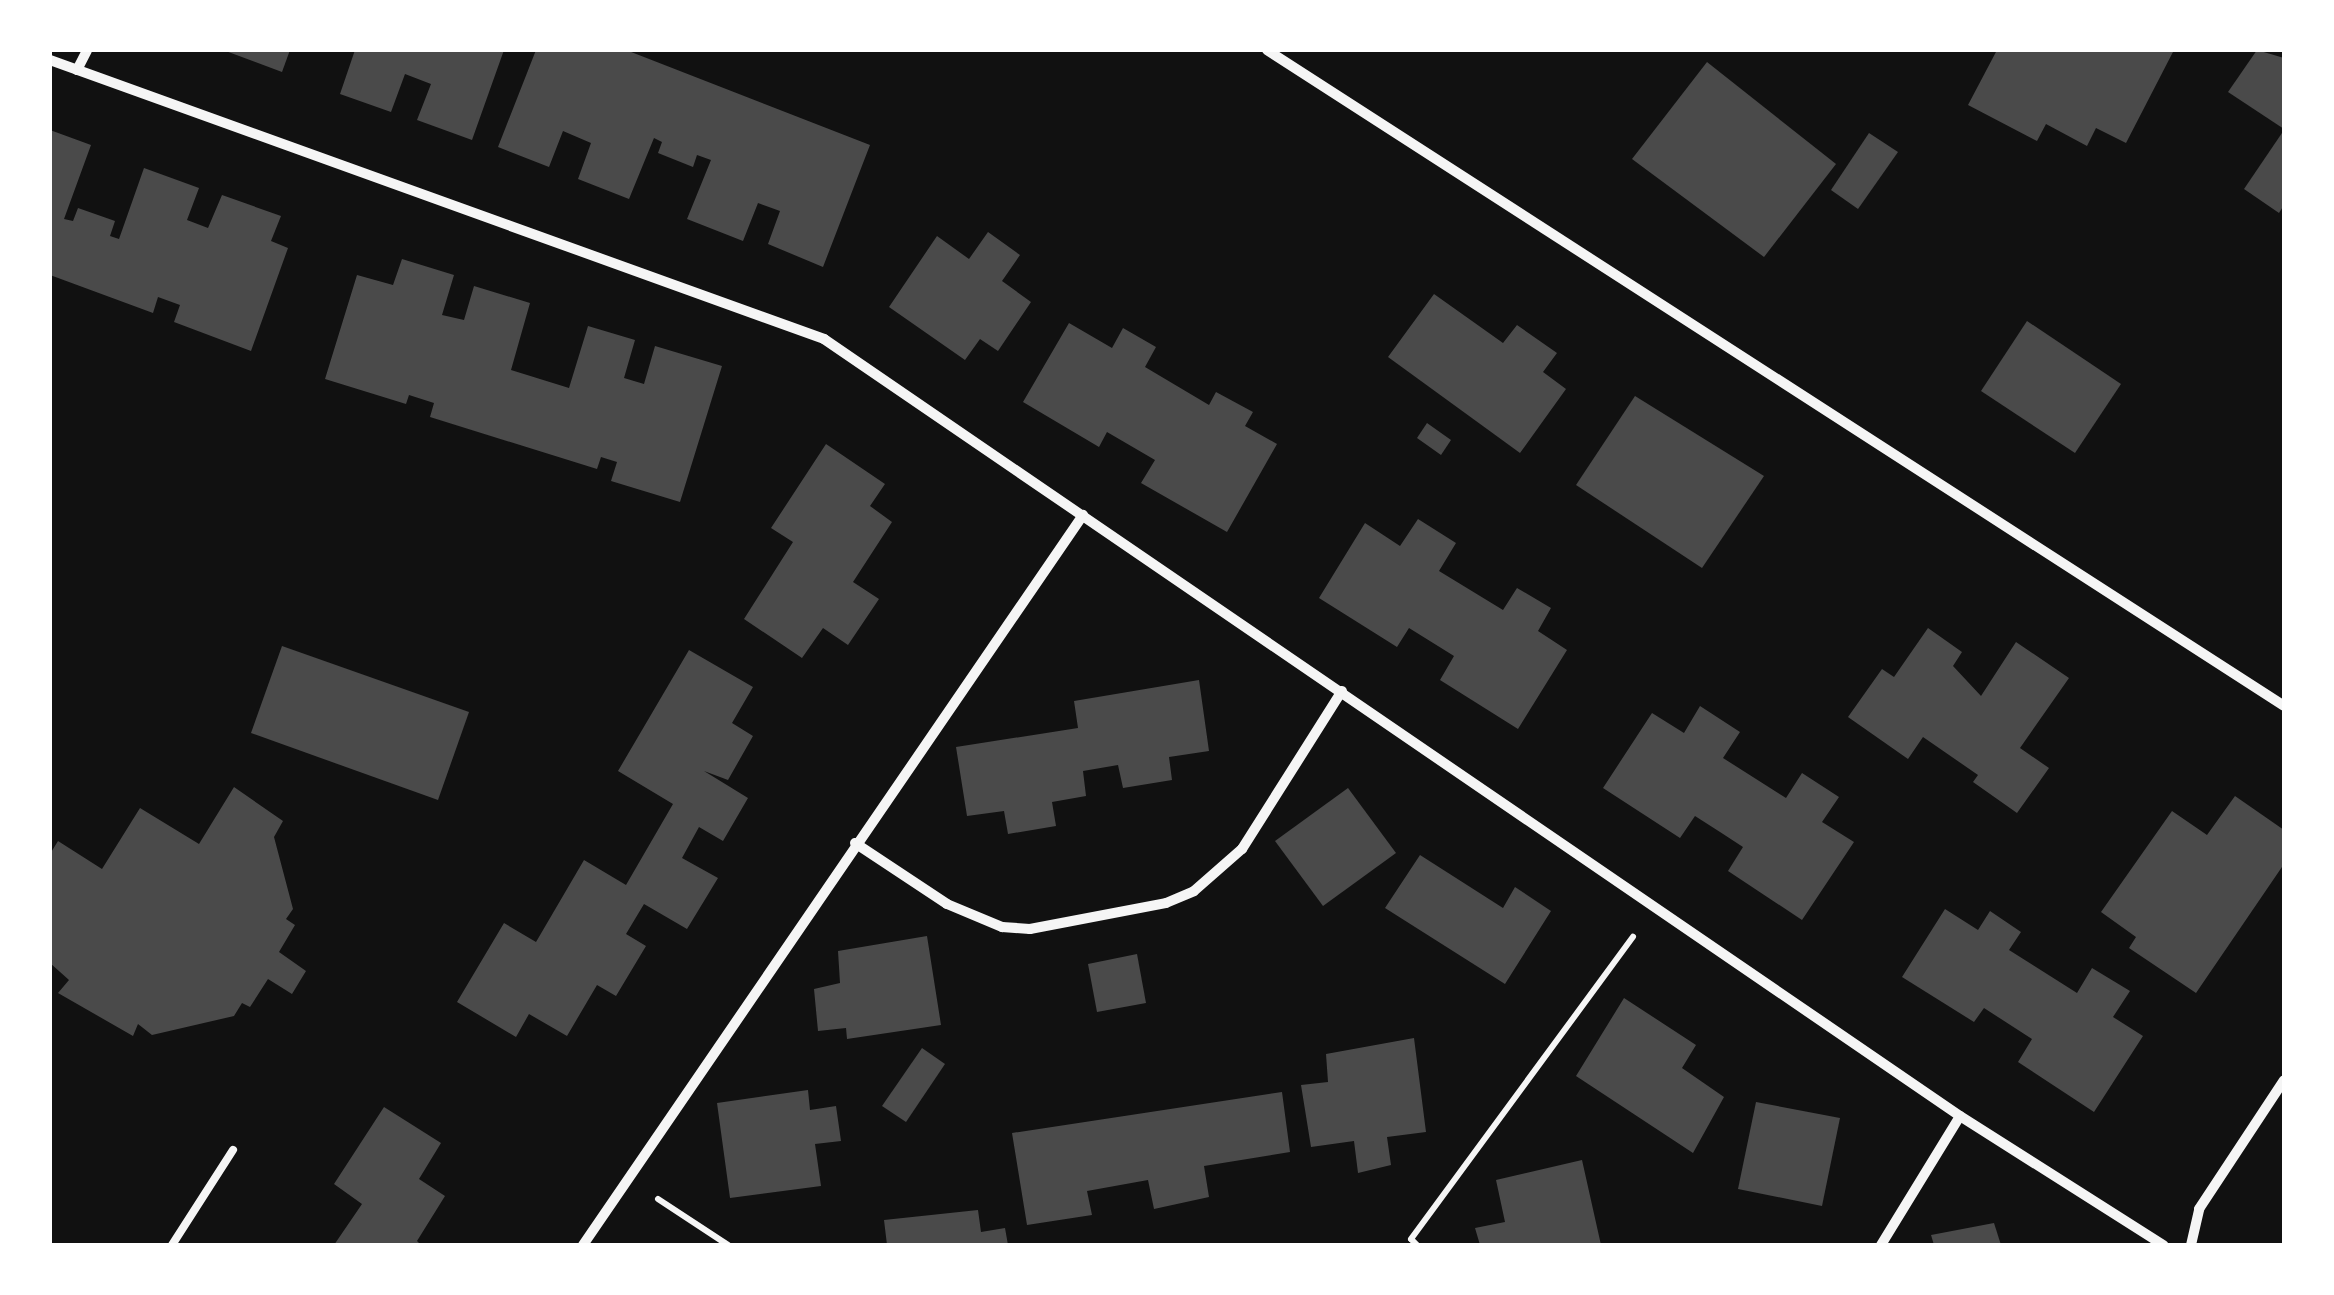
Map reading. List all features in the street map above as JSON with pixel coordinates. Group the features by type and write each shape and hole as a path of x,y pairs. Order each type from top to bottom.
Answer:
{"street":[{"path":"77,70 87,50"},
{"path":"1266,50 2284,706"},
{"path":"50,60 824,340 1960,1116 2163,1245"},
{"path":"583,1245 1083,515"},
{"path":"856,842 946,904 1002,928 1030,928 1166,903 1194,892 1242,850 1342,691"},
{"path":"2191,1245 2199,1209 2284,1080"},
{"path":"1882,1245 1960,1116"}],"lane":[{"path":"172,1245 233,1150"}],"path":[{"path":"1416,1245 1411,1238 1654,908"},
{"path":"626,1178 728,1245"}],"building":[{"path":"223,50 290,50 282,72"},
{"path":"355,50 504,50 472,140 417,120 431,84 405,74 391,112 340,94"},
{"path":"536,50 626,50 870,145 823,267 768,244 780,211 758,203 743,241 687,219 711,160 697,155 693,167 658,153 662,142 654,138 629,199 578,179 591,143 563,131 549,167 498,147"},
{"path":"1997,50 2174,50 2126,143 2096,128 2087,146 2046,124 2037,141 1968,105"},
{"path":"2257,50 2284,58 2284,129 2228,92"},
{"path":"1707,62 1836,164 1764,257 1632,159"},
{"path":"50,130 91,145 64,219 73,221 78,208 115,221 110,236 119,239 144,168 199,188 187,220 208,228 222,195 281,216 271,241 288,248 251,351 174,322 180,305 158,297 153,313 50,275"},
{"path":"2284,130 2284,205 2279,213 2244,189"},
{"path":"1869,133 1898,152 1858,209 1831,190"},
{"path":"988,232 1020,255 1002,281 1031,302 998,351 980,339 965,360 889,307 937,236 969,259"},
{"path":"402,259 454,275 442,315 464,320 474,286 530,303 511,370 569,388 588,326 635,340 624,378 644,384 655,346 722,366 680,502 611,481 617,462 601,457 597,469 430,417 434,403 409,395 406,404 325,379 357,275 393,285"},
{"path":"1434,294 1503,343 1517,325 1557,353 1543,372 1566,389 1520,453 1388,357"},
{"path":"2027,321 2121,384 2075,453 1981,391"},
{"path":"1069,323 1112,348 1123,328 1156,347 1145,367 1209,405 1216,392 1253,412 1245,426 1277,444 1227,532 1141,483 1155,460 1107,432 1099,447 1023,402"},
{"path":"1635,396 1764,476 1702,568 1576,485"},
{"path":"1427,423 1451,440 1441,455 1417,438"},
{"path":"826,444 885,484 870,506 892,522 853,582 879,599 848,645 823,628 802,658 744,619 793,542 771,528"},
{"path":"1418,519 1456,543 1439,571 1503,610 1517,588 1551,608 1538,631 1567,650 1518,729 1440,680 1454,656 1409,628 1397,647 1319,598 1365,523 1400,546"},
{"path":"1928,628 1962,652 1953,666 1981,696 2016,642 2069,678 2020,748 2049,768 2017,813 1973,782 1978,775 1923,737 1908,759 1848,717 1882,669 1894,677"},
{"path":"282,646 469,712 438,800 251,733"},
{"path":"689,650 753,687 732,723 753,736 728,780 704,771 748,798 723,841 699,827 682,858 718,878 687,929 644,904 626,934 646,946 616,996 597,985 567,1036 529,1014 516,1037 457,1002 504,923 536,942 584,860 626,885 673,804 618,771"},
{"path":"1199,680 1209,751 1169,757 1172,780 1123,788 1118,765 1083,771 1086,796 1052,802 1056,826 1008,834 1004,811 967,816 956,747 1078,728 1074,701"},
{"path":"1700,706 1740,732 1723,758 1786,798 1802,773 1839,797 1822,822 1854,842 1802,920 1728,871 1743,847 1695,816 1680,838 1603,788 1652,713 1684,733"},
{"path":"234,787 283,821 274,837 293,909 286,919 295,925 279,952 306,971 292,994 268,979 250,1007 242,1003 234,1016 152,1035 138,1024 133,1036 58,993 69,980 50,963 50,854 58,841 102,869 140,808 199,844"},
{"path":"1348,788 1396,853 1323,906 1275,841"},
{"path":"2235,796 2284,830 2284,864 2196,993 2129,948 2136,937 2101,912 2172,811 2207,835"},
{"path":"1420,855 1503,908 1515,887 1551,911 1505,984 1385,908"},
{"path":"1945,909 1978,930 1990,911 2021,932 2009,950 2077,993 2092,968 2130,991 2113,1017 2143,1036 2094,1112 2018,1062 2032,1039 1984,1008 1974,1022 1902,977"},
{"path":"927,936 941,1025 847,1039 846,1028 818,1031 814,989 840,983 838,951"},
{"path":"1137,954 1146,1003 1097,1012 1088,964"},
{"path":"1624,998 1696,1045 1682,1068 1724,1097 1693,1153 1576,1076"},
{"path":"1414,1038 1426,1132 1387,1137 1391,1165 1358,1173 1354,1141 1311,1147 1301,1085 1328,1082 1326,1054"},
{"path":"922,1048 945,1064 906,1122 882,1106"},
{"path":"808,1090 810,1110 836,1106 841,1141 815,1144 821,1186 730,1198 717,1103"},
{"path":"1282,1092 1290,1152 1204,1166 1209,1197 1154,1209 1148,1180 1087,1191 1092,1215 1027,1225 1012,1133"},
{"path":"1756,1102 1840,1118 1822,1206 1738,1189"},
{"path":"384,1107 441,1143 419,1179 445,1196 417,1241 421,1245 334,1245 362,1204 334,1184"},
{"path":"1582,1160 1601,1245 1480,1245 1475,1228 1505,1222 1496,1180"},
{"path":"978,1210 981,1232 1005,1228 1008,1245 887,1245 884,1220"},
{"path":"1994,1223 2001,1245 1934,1245 1931,1235"}]}
